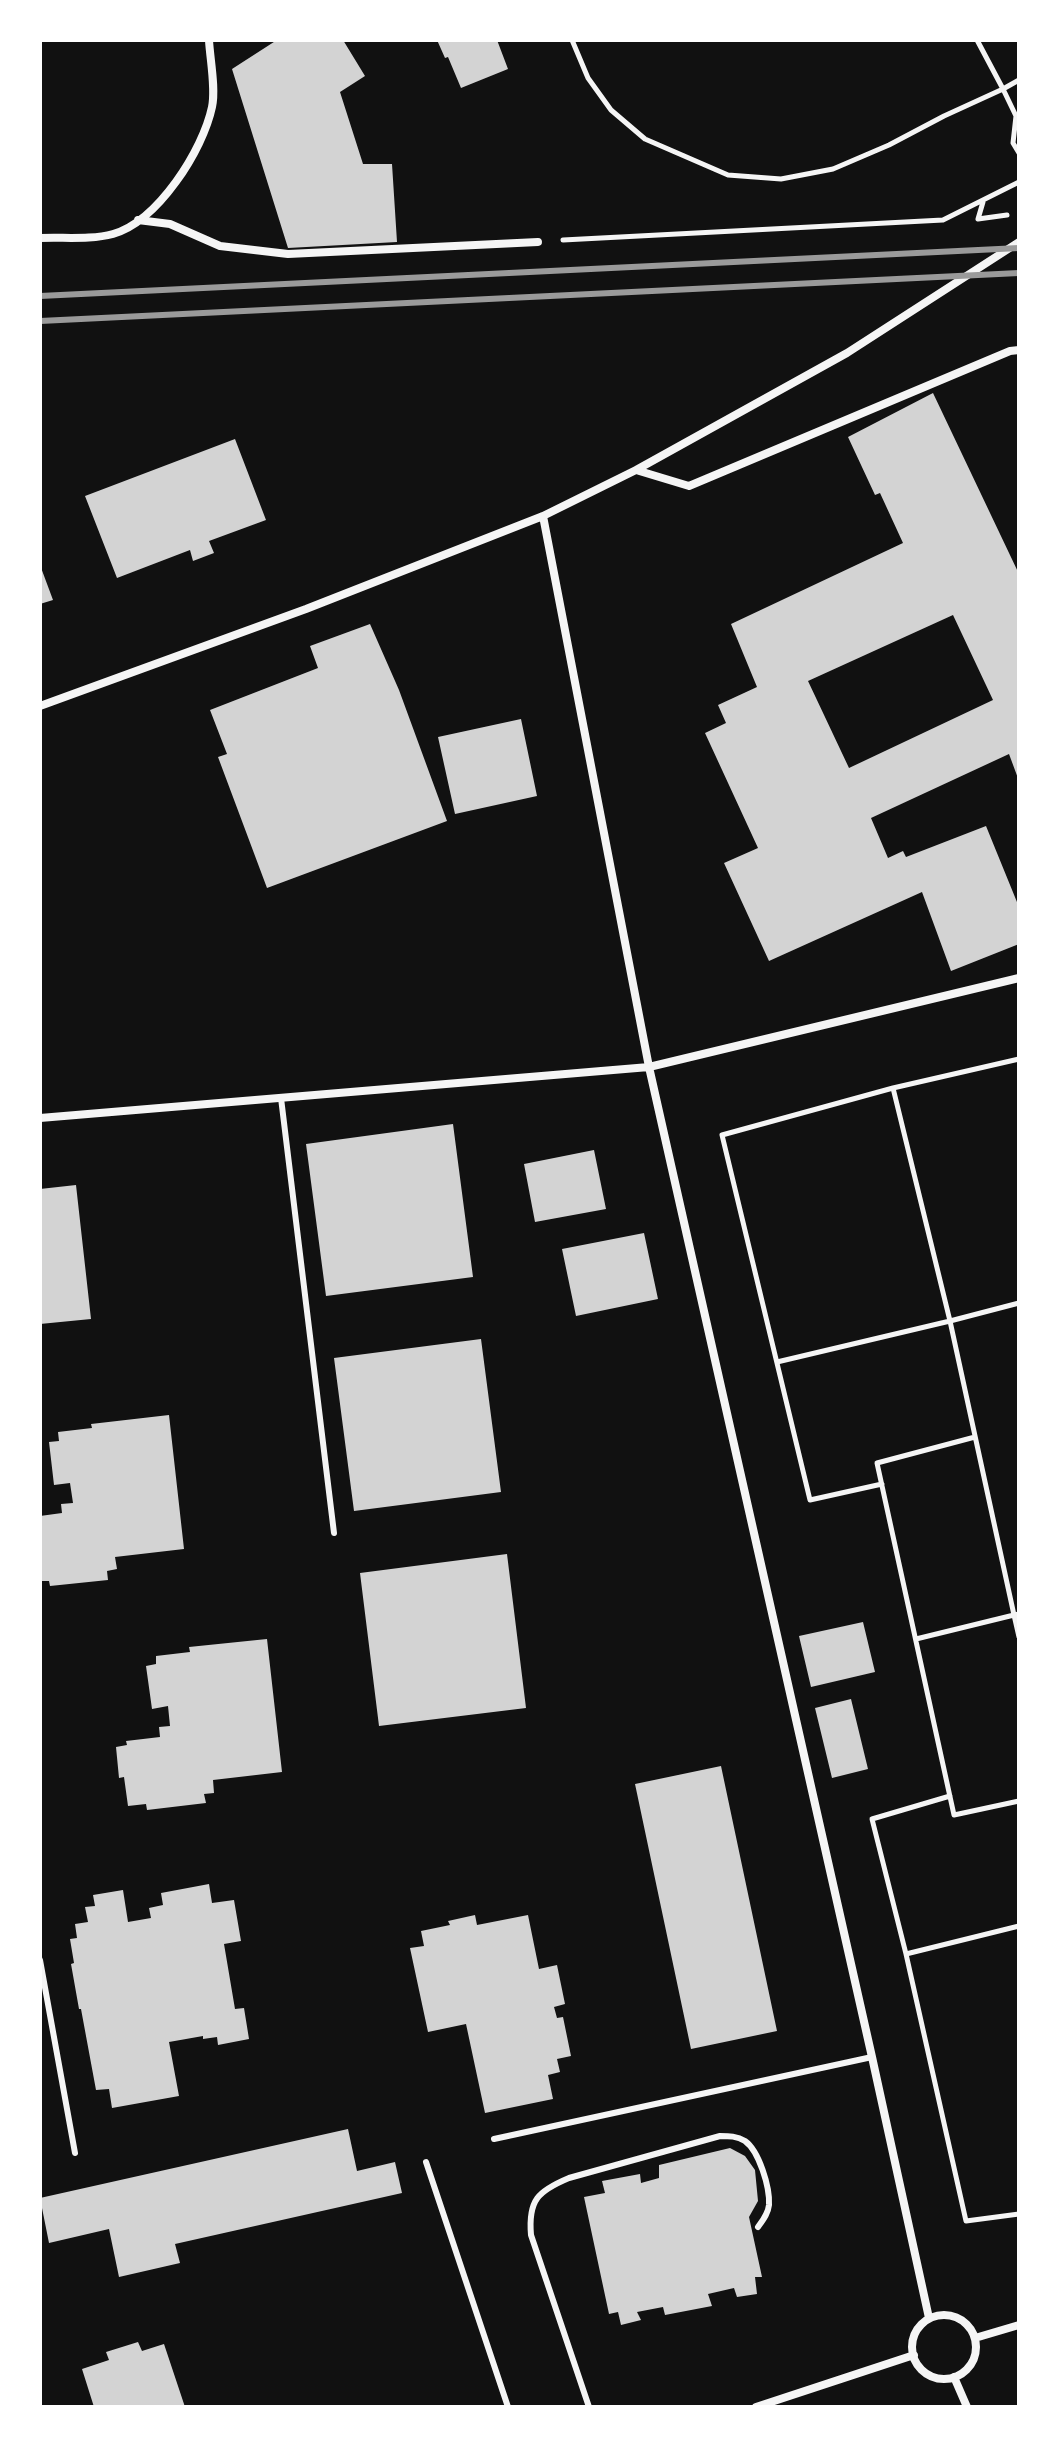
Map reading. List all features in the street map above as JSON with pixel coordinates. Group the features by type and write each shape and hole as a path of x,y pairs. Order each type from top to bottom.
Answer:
{"street":[{"path":"40,238 117,233 138,220 169,191 196,153 212,106 209,40"},
{"path":"138,220 170,224 220,246 288,254 538,242"},
{"path":"40,706 306,609 543,516 636,470 847,353 1019,242"},
{"path":"636,470 689,486 1019,350"},
{"path":"543,516 649,1067 929,2318"},
{"path":"40,1118 649,1067 1019,978"},
{"path":"957,2317 971,2329 975,2338 974,2358 968,2368 954,2377 932,2376 917,2364 912,2345 915,2334 929,2318 957,2317"},
{"path":"975,2338 1019,2325"},
{"path":"756,2407 914,2355"},
{"path":"954,2377 967,2407"}],"lane":[{"path":"281,1098 334,1533"},
{"path":"40,1960 75,2153"},
{"path":"494,2139 872,2057"},
{"path":"589,2407 531,2235 532,2206 539,2195 549,2186 569,2178 720,2136 734,2136 744,2141 760,2159 769,2204 765,2218 758,2227"},
{"path":"426,2162 508,2407"}],"path":[{"path":"572,40 588,78 611,110 645,139 728,175 781,179 833,169 889,145 1019,80"},
{"path":"977,40 1016,116 1013,143 1019,153"},
{"path":"538,242 943,220 1019,182"},
{"path":"984,200 978,219 1015,215"},
{"path":"882,1484 810,1500 722,1135 893,1088 1019,1059"},
{"path":"893,1088 950,1321 1019,1637"},
{"path":"777,1362 1019,1303"},
{"path":"975,1437 877,1463 954,1815 1019,1801"},
{"path":"916,1639 1016,1614"},
{"path":"950,1796 872,1819 966,2221 1019,2214"},
{"path":"906,1954 1019,1926"}],"building":[{"path":"277,40 343,40 365,76 340,92 363,164 392,164 397,242 288,248 232,69"},
{"path":"437,40 497,40 508,69 461,88"},
{"path":"933,393 1019,574 1019,781 1009,754 871,818 888,858 903,851 906,857 986,826 1019,907 1019,944 951,971 922,892 769,961 724,863 758,848 705,733 726,723 718,705 757,687 731,624 903,543 880,493 875,495 848,437","holes":["953,615 993,700 849,768 808,681"]},
{"path":"235,439 266,520 209,541 214,553 193,561 190,550 117,578 85,496"},
{"path":"40,565 53,600 40,604"},
{"path":"370,624 399,690 447,821 267,888 218,757 227,754 210,710 318,668 310,646"},
{"path":"521,719 537,796 455,814 438,737"},
{"path":"453,1124 473,1277 326,1296 306,1144"},
{"path":"594,1150 606,1209 535,1222 524,1164"},
{"path":"76,1185 91,1319 40,1324 40,1189"},
{"path":"644,1233 658,1299 576,1316 562,1249"},
{"path":"481,1339 501,1492 354,1511 334,1358"},
{"path":"169,1415 184,1549 115,1557 117,1569 107,1571 108,1580 50,1586 49,1581 40,1581 40,1516 62,1513 61,1504 73,1503 70,1483 54,1485 49,1442 59,1441 58,1432 92,1428 91,1424"},
{"path":"507,1554 526,1708 379,1726 360,1573"},
{"path":"863,1622 875,1672 811,1687 799,1636"},
{"path":"267,1639 282,1772 213,1780 214,1793 204,1794 206,1803 147,1810 146,1804 128,1806 124,1777 119,1778 116,1747 127,1745 126,1741 160,1737 159,1727 170,1726 168,1706 152,1709 146,1666 156,1664 156,1656 190,1652 189,1647"},
{"path":"851,1699 868,1769 832,1778 815,1708"},
{"path":"721,1766 777,2031 691,2049 635,1784"},
{"path":"209,1884 212,1903 234,1900 241,1941 224,1944 235,2009 244,2008 249,2039 218,2045 217,2037 203,2039 203,2036 169,2042 179,2096 112,2108 109,2089 96,2090 79,2009 71,1964 74,1963 70,1939 77,1938 75,1924 88,1922 85,1907 95,1906 93,1895 123,1890 128,1922 151,1918 149,1908 163,1905 161,1893"},
{"path":"475,1915 477,1925 528,1915 539,1969 557,1965 565,2004 554,2007 557,2018 563,2017 571,2056 557,2059 560,2072 548,2075 553,2099 485,2113 466,2024 428,2032 410,1948 424,1946 421,1931 450,1925 448,1921"},
{"path":"348,2129 357,2171 395,2162 402,2193 175,2244 180,2263 119,2277 109,2229 49,2243 40,2198"},
{"path":"730,2148 745,2156 755,2170 758,2201 749,2217 762,2277 755,2277 757,2294 737,2297 734,2288 708,2294 712,2306 665,2315 663,2307 637,2312 641,2320 621,2325 618,2312 609,2314 584,2197 605,2193 602,2181 640,2174 641,2183 659,2178 659,2165"},
{"path":"138,2342 142,2351 164,2344 185,2407 94,2407 82,2369 109,2360 106,2352"}],"railway":[{"path":"40,296 1019,248"},
{"path":"40,321 1019,273"}]}
